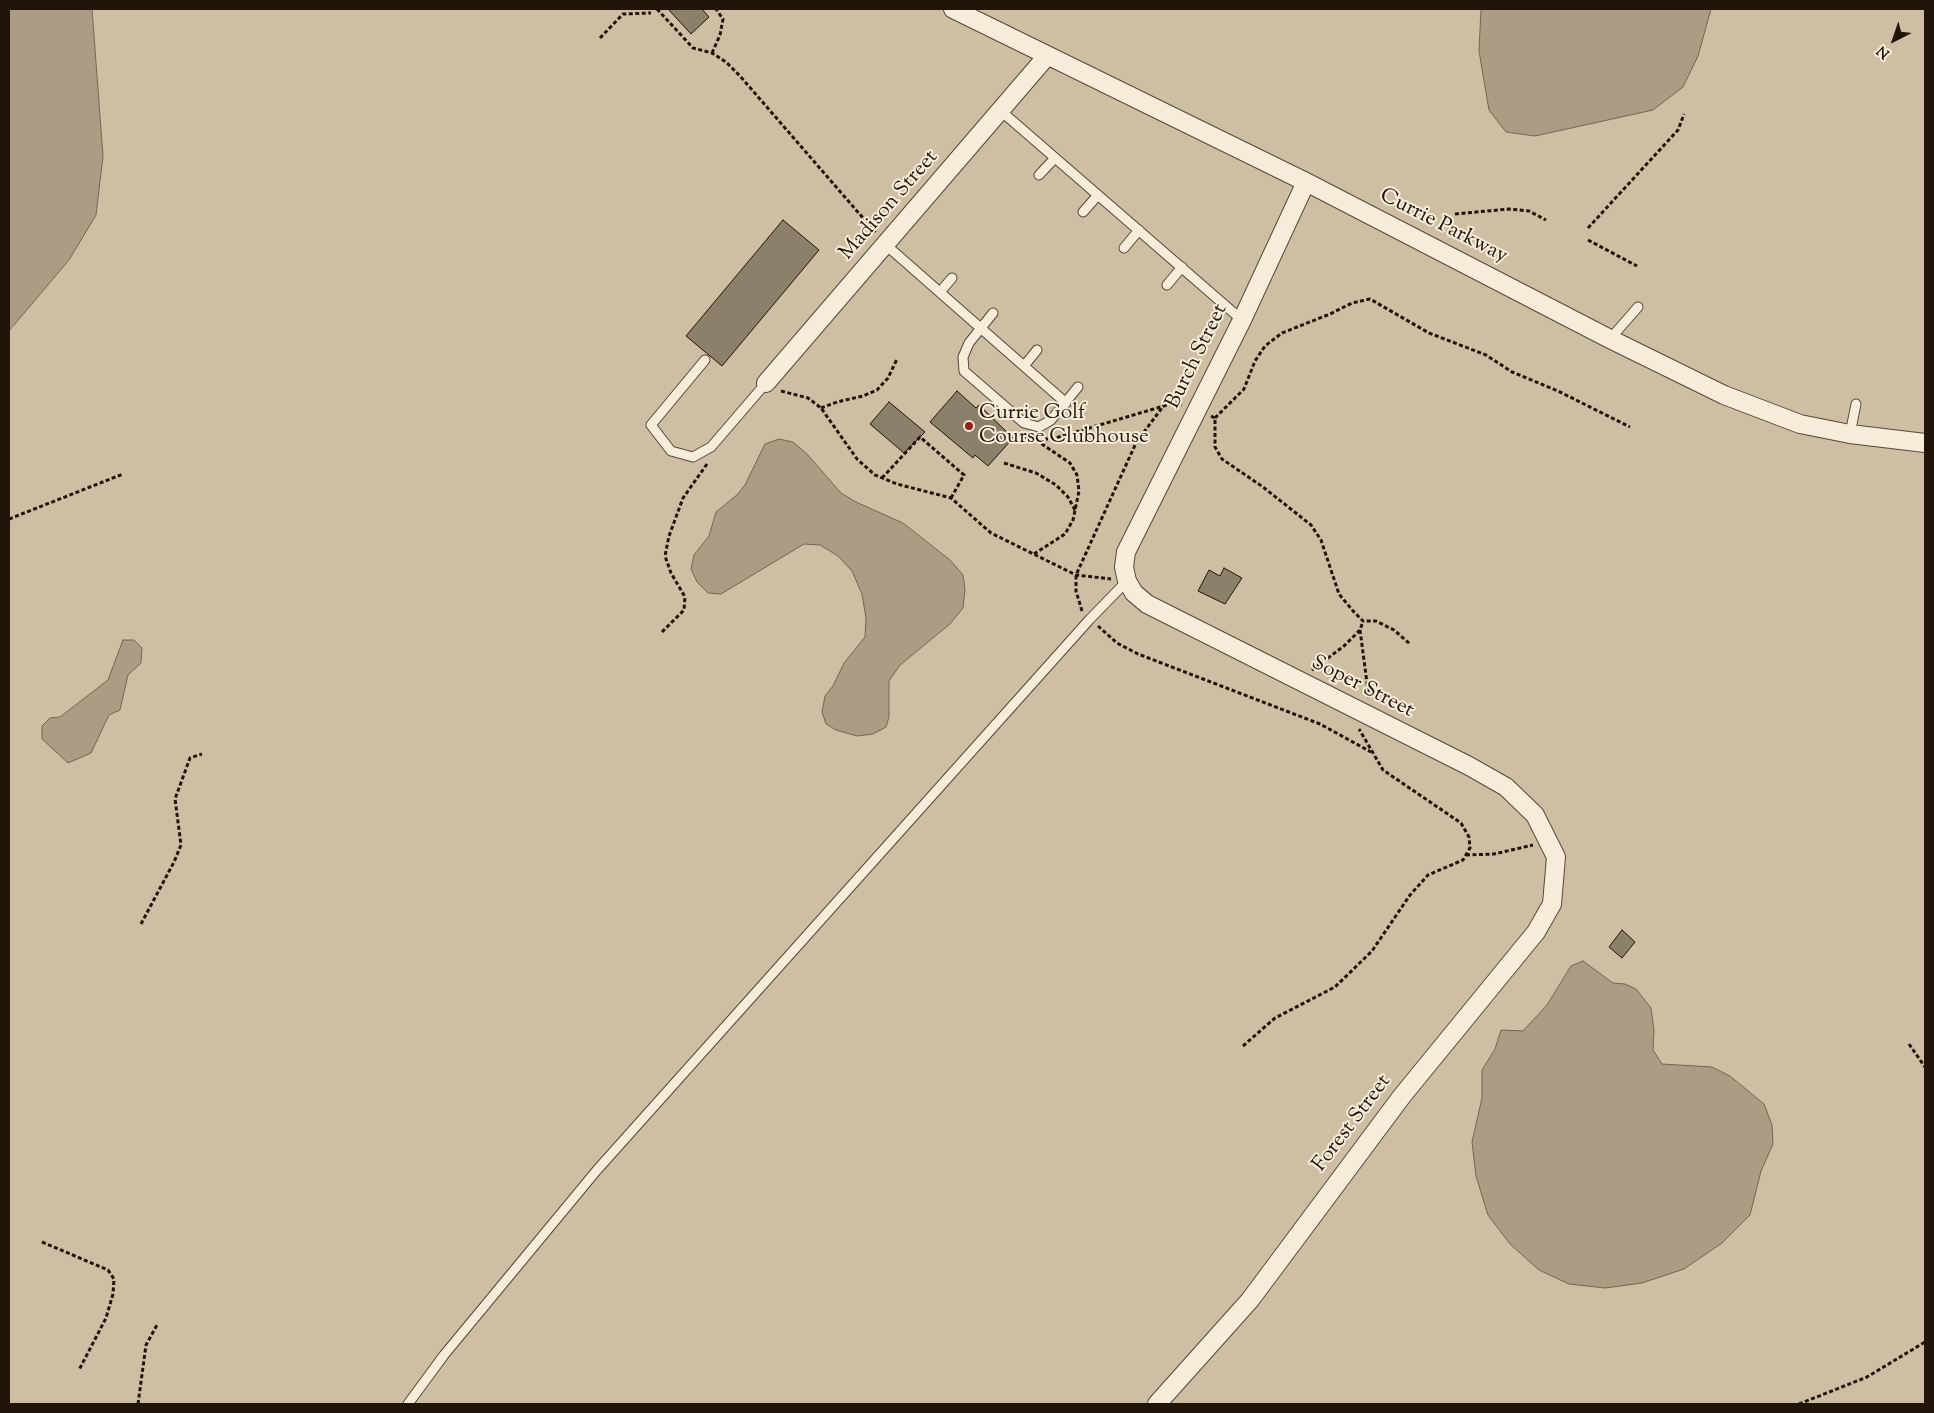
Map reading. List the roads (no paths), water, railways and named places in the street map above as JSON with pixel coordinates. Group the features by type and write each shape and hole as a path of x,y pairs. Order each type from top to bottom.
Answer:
{"street":[{"name":"Currie Parkway","path":"953,9 1306,182 1610,339 1724,395 1800,424 1850,434 1925,443"},
{"name":"Madison Street","path":"772,390 886,245 1047,56"},
{"name":"Burch Street","path":"1127,581 1124,567 1126,552 1242,320 1306,182"},
{"name":"Soper Street","path":"1127,581 1134,592 1147,604 1469,766 1506,788 1536,815 1556,857"},
{"name":"Forest Street","path":"1157,1404 1250,1300 1402,1096 1536,932 1552,904 1556,857"}],"lane":[{"path":"1001,111 1242,320"},
{"path":"1039,175 1055,158"},
{"path":"1083,212 1098,195"},
{"path":"1124,248 1138,230"},
{"path":"886,245 1066,403"},
{"path":"1167,284 1182,267"},
{"path":"940,292 952,278"},
{"path":"1610,339 1638,307"},
{"path":"994,313 969,343 963,357 964,371 1024,423 1039,427 1051,420 1078,386"},
{"path":"1024,366 1037,350"},
{"path":"705,360 651,425 671,451 693,457 711,447 772,390"},
{"path":"1850,434 1856,404"},
{"path":"408,1404 444,1354 597,1170 1090,618 1127,581"}],"place":[{"name":"Currie Golf Course Clubhouse","path":"969,426"}]}
